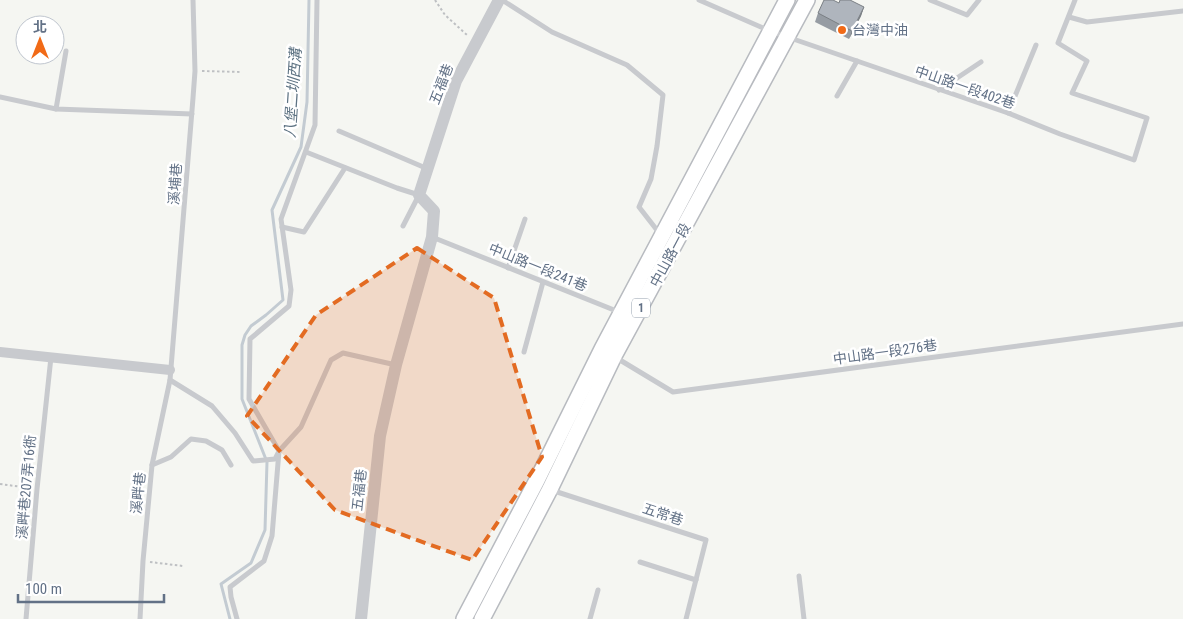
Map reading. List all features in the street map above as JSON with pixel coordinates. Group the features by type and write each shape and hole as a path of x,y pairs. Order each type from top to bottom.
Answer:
{"main road":[{"name":"中山路一段","path":"628,316 661,237 787,0"},
{"name":"中山路一段","path":"464,619 537,480 807,0"},
{"name":"中山路一段","path":"482,619 550,489 608,352"}],"street":[{"name":"五福巷","path":"361,619 380,436 396,365 432,237 434,211 419,195 456,81 500,0"},
{"path":"0,352 51,357 170,375"}],"lane":[{"name":"溪埔巷","path":"170,375 195,71 193,0"},
{"path":"237,619 230,587 264,561 272,536 279,451 249,399 250,339 289,306 291,290 281,219 315,125 317,0"},
{"path":"500,0 552,32 627,65 663,96 651,179 639,207 661,237"},
{"name":"中山路一段402巷","path":"699,0 770,31 1134,160 1147,118 1072,93 1087,60 1058,43 1069,17"},
{"path":"930,0 967,15 979,0"},
{"path":"1075,0 1069,17 1087,22 1183,11"},
{"path":"1008,114 1036,46"},
{"path":"56,109 66,52"},
{"path":"837,96 857,61"},
{"path":"939,90 981,62"},
{"path":"0,97 56,109 192,114"},
{"path":"339,131 428,169"},
{"path":"306,152 419,195 403,226"},
{"path":"282,227 304,232 345,168"},
{"path":"508,268 526,218"},
{"name":"中山路一段241巷","path":"432,237 628,316"},
{"path":"524,352 543,282"},
{"name":"中山路一段276巷","path":"608,352 673,392 1183,324"},
{"path":"170,375 212,406 235,433 254,461 275,459 279,451 301,427 331,360 343,353 396,365"},
{"name":"溪畔巷207弄16衖","path":"26,619 51,357"},
{"name":"溪畔巷","path":"140,619 143,561 152,465 170,375"},
{"path":"152,465 171,457 191,438 206,441 222,450 231,465"},
{"name":"五常巷","path":"537,480 550,489 706,540 686,619"},
{"path":"640,562 696,580"},
{"path":"799,576 804,619"},
{"path":"590,619 598,590"}],"path":[{"path":"435,0 444,14 476,43"},
{"path":"195,71 242,72"},
{"path":"0,484 37,489"},
{"path":"143,561 183,566"}],"highlighted area":[{"path":"417,248 494,298 542,457 472,560 335,510 247,416 316,315"}],"building":[{"path":"824,0 833,0 839,3 840,0 850,0 864,7 852,31 818,13"}],"waterway":[{"name":"八堡二圳西溝","path":"230,619 221,584 251,563 265,530 267,462 242,399 242,345 245,335 251,326 283,300 272,210 301,147 307,102 309,0"}],"place":[{"name":"台灣中油","path":"842,30"}]}
